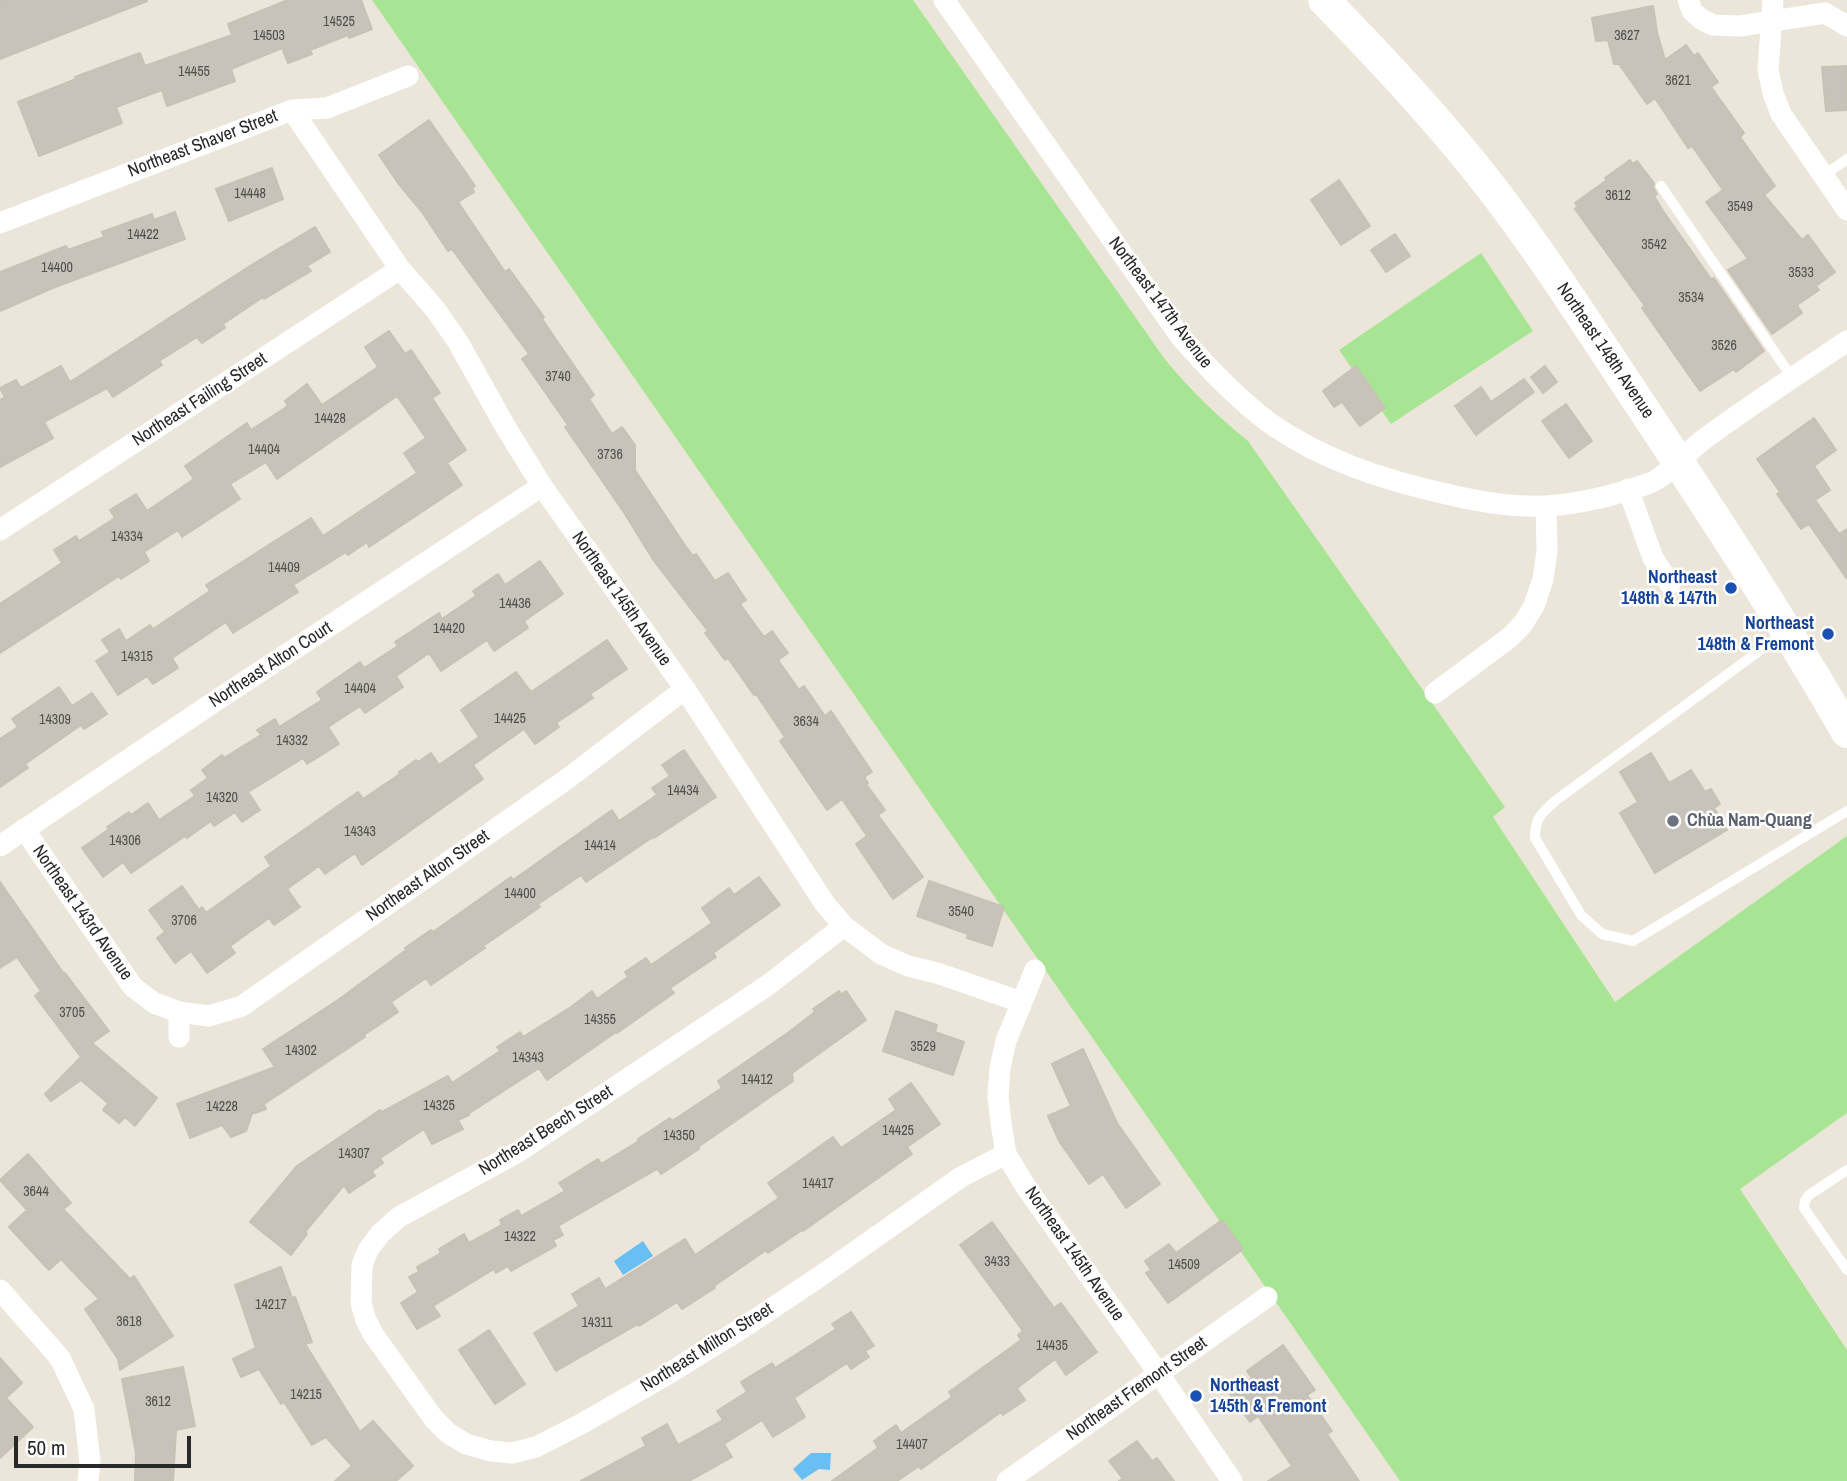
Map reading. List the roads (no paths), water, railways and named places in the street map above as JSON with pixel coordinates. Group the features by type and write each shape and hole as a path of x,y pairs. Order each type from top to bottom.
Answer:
{"main road":[{"name":"Northeast 148th Avenue","path":"1324,0 1415,94 1490,186 1539,252 1788,631 1847,732"}],"street":[{"name":"Northeast 147th Avenue","path":"944,0 1180,336 1212,373 1245,404 1273,425 1350,467 1461,498 1502,504 1546,506 1591,499 1653,482 1678,461"},
{"path":"1688,0 1692,11 1713,25 1740,26 1825,13 1847,26"},
{"path":"1773,0 1768,70 1773,93 1781,114 1847,210"},
{"name":"Northeast Shaver Street","path":"3,215 292,110 327,108 408,76"},
{"name":"Northeast 145th Avenue","path":"292,110 400,268 435,309 458,342 542,486 685,689 825,904 844,926 881,954 908,966 937,973 1021,1002"},
{"name":"Northeast Failing Street","path":"0,530 400,268"},
{"path":"1678,461 1702,441 1847,341"},
{"name":"Northeast Alton Court","path":"0,846 542,486"},
{"path":"1628,489 1653,558 1670,584"},
{"path":"1435,692 1509,638 1522,625 1534,606 1548,551 1546,506"},
{"name":"Northeast Alton Street","path":"179,1012 209,1016 242,1006 567,779 685,689"},
{"name":"Northeast 143rd Avenue","path":"24,829 132,987 154,1003 179,1012"},
{"name":"Northeast Beech Street","path":"407,1382 373,1334 361,1303 362,1265 380,1234 399,1217 530,1145 768,985 844,926"},
{"name":"Northeast 145th Avenue","path":"1035,970 1006,1041 1000,1068 998,1096 1006,1154 1026,1187 1232,1481"},
{"path":"179,1012 179,1037"},
{"name":"Northeast Milton Street","path":"407,1382 433,1419 448,1433 466,1444 512,1453 536,1447 663,1377 744,1327 961,1177 1006,1154"},
{"path":"0,1290 60,1358 84,1409 90,1462 88,1481"},
{"name":"Northeast Fremont Street","path":"1007,1481 1267,1297"}],"lane":[{"path":"1823,176 1847,159"},
{"path":"1661,186 1793,379"},
{"path":"1788,631 1555,802 1540,815 1535,825 1535,838 1581,915 1602,934 1633,941 1847,811"},
{"path":"1847,1170 1809,1195 1804,1208 1847,1270"}],"water":[{"path":"643,1241 653,1256 623,1275 614,1261"},
{"path":"811,1453 831,1453 830,1470 819,1469 802,1480 793,1469"}],"place":[{"name":"Northeast 148th & 147th","path":"1731,588"},
{"name":"Northeast 148th & Fremont","path":"1828,634"},
{"name":"Chùa Nam-Quang","path":"1673,821"},
{"name":"Northeast 145th & Fremont","path":"1196,1396"}]}
